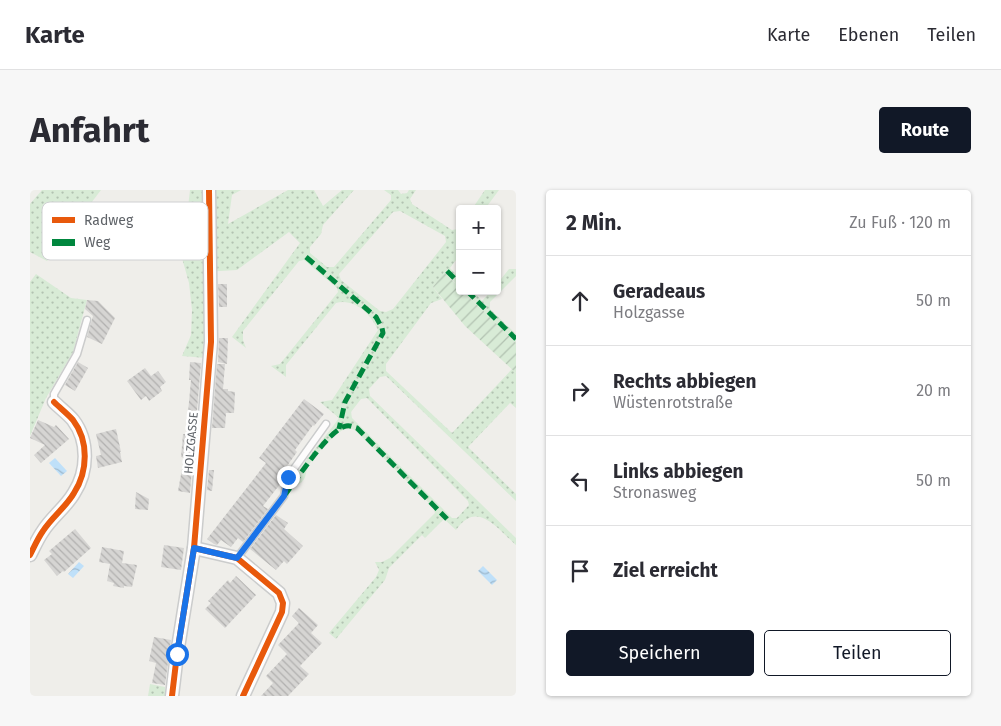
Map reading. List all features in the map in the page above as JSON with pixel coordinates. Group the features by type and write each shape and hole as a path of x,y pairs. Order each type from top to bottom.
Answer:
{"street":[{"name":"HOLZGASSE","path":"172,696 194,548 211,342 209,190"},
{"path":"30,555 43,531 74,493 82,477 85,462 84,445 79,430 73,419 54,402"},
{"path":"194,548 237,558 279,594 283,603 282,612 243,696"}],"lane":[{"path":"54,402 54,394 77,354 87,320"},
{"path":"237,558 284,496 288,477 326,424"}],"green space":[{"path":"42,190 101,190 92,202 42,202 42,258 30,252 30,204"},
{"path":"190,190 241,190 232,195 228,224 288,190 314,190 323,206 342,190 354,190 323,225 321,234 310,247 310,253 327,267 334,267 391,200 391,195 384,190 398,190 401,194 407,193 409,190 416,190 410,199 412,204 452,230 456,229 456,260 450,268 456,274 456,284 445,272 433,287 442,299 431,303 386,364 386,371 452,433 512,369 516,373 516,408 510,403 468,447 516,494 516,501 386,376 380,377 369,389 370,396 516,538 516,545 493,524 480,517 467,519 456,530 444,519 425,538 422,535 389,568 385,580 336,639 329,633 376,577 379,570 375,562 382,562 390,558 435,513 433,507 351,428 341,431 325,446 310,463 305,477 296,486 293,479 339,418 320,402 332,400 378,330 367,314 356,305 343,302 336,303 286,365 286,377 271,366 280,364 338,292 337,288 304,260 299,261 243,331 243,340 246,348 232,337 300,243 289,232 237,270 204,272 206,358 182,356 191,335 192,310 189,283 183,260 208,260 208,202 189,202","holes":["400,211 445,236 446,242 393,309 386,312 380,311 341,280 339,274 393,212","367,398 468,501 469,505 457,518 452,518 352,418 351,412 361,399"]},
{"path":"485,190 499,190 488,205 475,205"},
{"path":"509,269 516,269 516,276 501,291 501,279"},
{"path":"444,272 456,284 456,295 467,295 516,343 516,373 465,326 433,287"},
{"path":"36,274 71,298 87,300 73,352 46,398 30,436 30,282"},
{"path":"467,295 477,295 482,301 487,295 497,295 490,302 490,309 516,334 516,343"},
{"path":"150,684 165,687 165,696 148,696"}],"water":[{"path":"55,458 67,471 61,476 49,463"},
{"path":"79,562 84,566 73,578 68,574"},
{"path":"483,566 497,580 492,585 478,571"}],"building":[{"path":"218,284 227,284 227,307 219,307"},
{"path":"87,300 98,301 115,318 102,344 87,337 93,316 85,309"},
{"path":"219,338 228,338 227,364 218,362"},
{"path":"78,362 88,368 75,391 65,385"},
{"path":"190,362 201,363 190,493 178,491 184,458 181,457 183,434 186,434 191,380 189,380"},
{"path":"217,364 225,364 223,389 235,392 234,413 226,413 225,428 212,428"},
{"path":"145,368 151,376 158,371 166,382 160,387 162,391 149,401 146,396 141,400 127,381"},
{"path":"304,399 324,414 313,425 295,450 297,452 277,480 281,483 263,506 268,509 243,542 238,538 231,547 221,540 217,545 214,544 207,539 266,463 259,458"},
{"path":"38,420 54,427 56,425 69,439 41,463 34,455 45,445 30,438"},
{"path":"116,429 122,462 98,468 96,456 101,455 96,434"},
{"path":"209,470 214,470 212,491 207,490"},
{"path":"136,492 149,499 148,510 135,509"},
{"path":"276,515 288,523 284,529 303,546 287,564 284,561 276,570 250,549"},
{"path":"75,529 91,548 57,576 44,560 52,554 49,551"},
{"path":"164,545 184,548 181,570 161,567"},
{"path":"102,547 124,551 122,563 137,565 132,587 113,586 114,583 107,581 110,564 99,562"},
{"path":"236,576 256,595 225,628 205,609 211,603 208,601 228,580 230,583"},
{"path":"299,608 318,625 311,633 322,643 300,666 309,674 288,696 261,696 273,683 266,676 287,654 278,645 299,623 292,616"},
{"path":"154,637 171,640 165,685 152,683 156,663 149,661"}],"marked path":[{"path":"306,257 376,317 383,333 345,402 339,429"},
{"path":"447,271 456,280"},
{"path":"471,295 516,339"},
{"path":"284,496 313,456 331,436 339,429 350,426 357,428 447,519"}],"cycle path":[{"path":"172,696 194,548 211,342 209,190"},
{"path":"30,555 39,537 74,493 79,484 84,466 84,447 78,428 73,420 54,402"},
{"path":"194,548 237,558 279,593 283,603 282,612 243,696"}],"route":[{"path":"177,654 194,548 237,558 284,496 288,477"}]}
